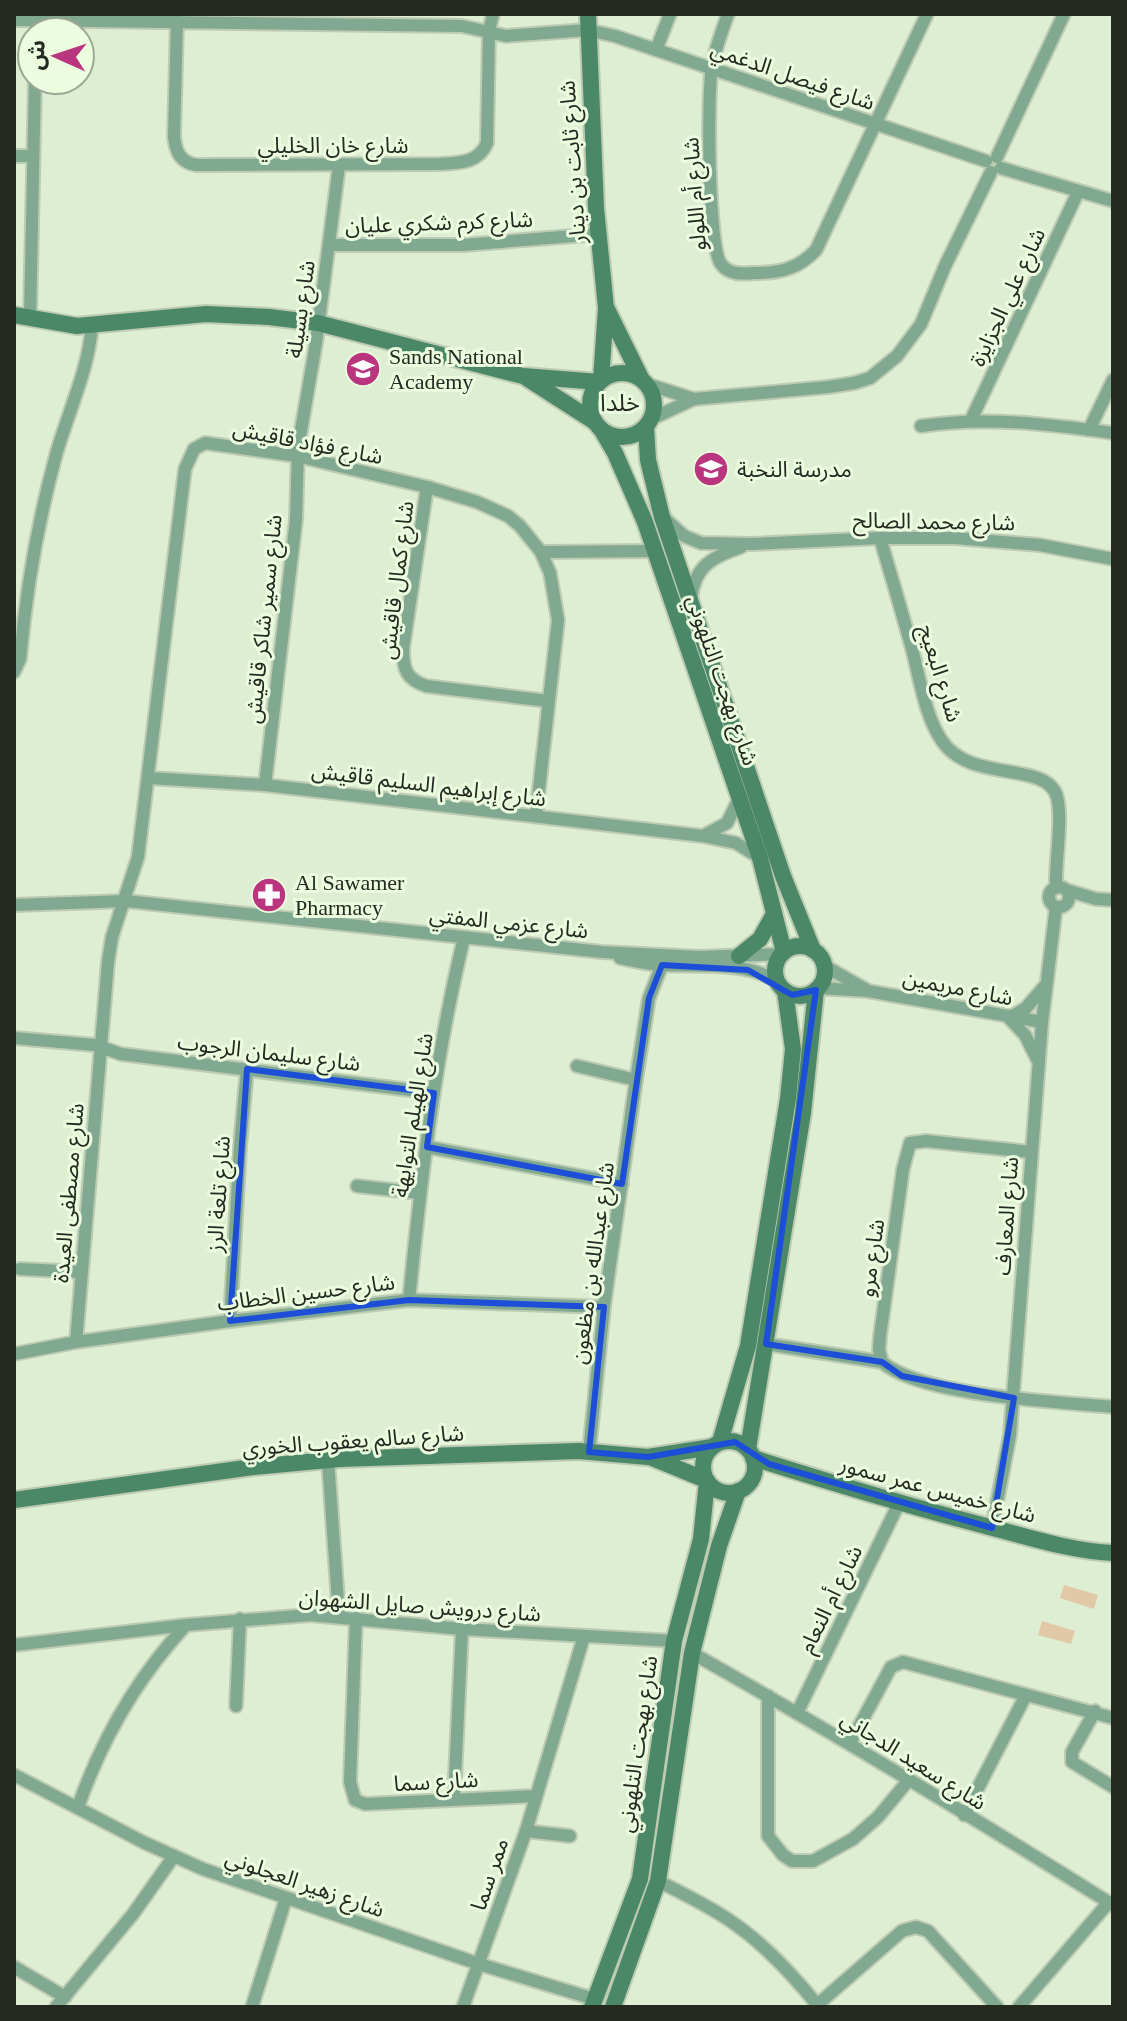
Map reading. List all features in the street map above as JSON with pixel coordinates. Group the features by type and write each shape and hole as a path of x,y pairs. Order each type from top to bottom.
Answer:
{"street":[{"name":"شارع خان الخليلي","path":"177,21 174,137 178,155 183,160 196,165 339,166 459,163 484,152 489,132 489,31 493,14"},
{"path":"656,50 670,14"},
{"path":"711,68 728,14"},
{"path":"875,123 927,14"},
{"path":"523,376 619,437 629,436 694,399 854,383 883,369 921,324 945,266 1064,14"},
{"path":"96,22 462,26 515,36 587,22"},
{"name":"شارع فيصل الدغمي","path":"587,22 656,50 994,165 1113,201"},
{"name":"شارع ثابت بن دينار","path":"587,22 598,234 606,308 600,381"},
{"name":"شارع أم اللولو","path":"711,68 709,143 714,244 721,264 734,273 786,270 797,266 816,250 875,123"},
{"path":"35,96 22,316 63,324 92,325 158,317 226,314 318,323 523,376 600,381 621,372 694,399"},
{"path":"14,156 33,156"},
{"name":"شارع بسيلة","path":"297,456 339,166"},
{"name":"شارع علي الجزايزة","path":"971,420 1078,192"},
{"name":"شارع كرم شكري عليان","path":"329,245 463,245 598,234"},
{"name":"شارع ثابت بن دينار","path":"606,308 644,381"},
{"path":"14,672 20,659 29,592 55,458 86,357 92,325"},
{"path":"1089,430 1113,380"},
{"path":"598,426 590,401 600,381"},
{"path":"644,381 654,401 648,423"},
{"path":"921,426 971,420 1113,433"},
{"name":"شارع بهجت التلهوني","path":"648,423 648,460 662,517 783,876 813,950"},
{"name":"شارع بهجت التلهوني","path":"598,426 633,491 655,551 760,858 783,953"},
{"name":"شارع فؤاد قاقيش","path":"100,1046 112,937 138,857 187,460 194,449 205,443 297,456 427,487 477,502 508,516 526,532 541,552 554,586 558,620 536,816"},
{"name":"شارع سمير شاكر قاقيش","path":"265,785 296,520 297,456"},
{"name":"شارع كمال قاقيش","path":"427,487 403,649 406,674 414,682 426,686 548,701"},
{"name":"شارع محمد الصالح","path":"662,517 692,541 752,544 880,538 999,540 1113,559"},
{"name":"شارع البعيج","path":"880,538 923,690 944,745 972,765 1031,775 1052,786 1058,813 1061,889"},
{"name":"شارع محمد الصالح","path":"690,605 695,578 700,570 726,553 752,544"},
{"path":"541,552 655,551"},
{"path":"14,587 29,592"},
{"name":"شارع إبراهيم السليم قاقيش","path":"149,778 265,785 703,836 736,843 760,858"},
{"path":"703,836 727,823 740,797"},
{"path":"1061,889 1096,899 1113,900"},
{"name":"شارع المعارف","path":"992,1528 1010,1435 1042,1022 1060,907 1049,899 1050,892 1061,889"},
{"path":"1060,907 1096,899"},
{"name":"شارع عزمي المفتي","path":"14,905 126,901 739,968 761,972 781,986"},
{"path":"739,956 760,939 774,914"},
{"name":"شارع الهيلم التوايهة","path":"409,1300 434,1093 464,938"},
{"path":"798,946 813,950 823,965 823,977 816,989 803,1113 750,1454 752,1477 738,1491 721,1492 707,1480 703,1466 716,1445 748,1346 788,1099 793,1049 775,967 783,953 798,946"},
{"name":"شارع عزمي المفتي","path":"663,960 783,953"},
{"name":"شارع عبدالله بن مظعون","path":"647,958 649,998"},
{"name":"شارع عبدالله بن مظعون","path":"589,1452 604,1307 636,1080 649,998 663,960"},
{"name":"شارع مريمين","path":"823,965 868,991"},
{"path":"1039,1066 1025,1035 1009,1018 1026,1008 1046,982"},
{"path":"781,986 801,996 816,989"},
{"name":"شارع مريمين","path":"816,989 868,991 1042,1022"},
{"name":"شارع سليمان الرجوب","path":"14,1038 100,1046 121,1054 434,1093"},
{"name":"شارع مصطفى العيدة","path":"76,1342 100,1046"},
{"path":"577,1066 636,1080"},
{"name":"شارع تلعة الرز","path":"230,1321 247,1069"},
{"name":"شارع مرو","path":"882,1362 880,1336 903,1169 910,1143 926,1141 1031,1152"},
{"path":"427,1147 622,1184"},
{"path":"357,1186 420,1193"},
{"path":"20,1269 81,1272"},
{"name":"شارع حسين الخطاب","path":"14,1354 76,1342 409,1300 604,1307"},
{"path":"766,1344 882,1362 902,1376 1014,1398 1113,1407"},
{"path":"716,1445 735,1442 750,1454"},
{"name":"شارع سالم يعقوب الخوري","path":"14,1500 253,1467 328,1460 589,1452 648,1457 716,1445"},
{"name":"شارع خميس عمر سمور","path":"750,1454 899,1503 1088,1551 1113,1553"},
{"name":"شارع سالم يعقوب الخوري","path":"648,1457 707,1480"},
{"path":"328,1460 339,1616"},
{"name":"شارع بهجت التلهوني","path":"593,2003 640,1879 674,1641 699,1547 707,1480"},
{"name":"شارع بهجت التلهوني","path":"613,2007 658,1881 692,1653 719,1546 738,1491"},
{"name":"شارع أم النعام","path":"797,1713 899,1503"},
{"name":"شارع درويش صايل الشهوان","path":"14,1645 240,1619 339,1616 462,1629 674,1641"},
{"name":"شارع سما","path":"356,1618 350,1782 355,1800 365,1804 536,1796"},
{"path":"236,1706 240,1619"},
{"path":"78,1807 95,1758 113,1727 164,1649 186,1625"},
{"path":"454,1799 462,1629"},
{"path":"536,1796 584,1636"},
{"name":"شارع سعيد الدجاني","path":"692,1653 850,1743 1111,1904"},
{"path":"850,1743 896,1663 914,1664 1113,1718"},
{"path":"964,1815 1026,1695"},
{"path":"768,1696 768,1836 792,1861 813,1861 853,1839 878,1817 908,1781"},
{"path":"1095,1711 1072,1752 1072,1762 1113,1787"},
{"name":"شارع زهير العجلوني","path":"14,1775 174,1856 286,1898 593,2003"},
{"name":"ممر سما","path":"463,2007 536,1796"},
{"path":"526,1831 570,1836"},
{"path":"14,1967 60,2002 133,1914 174,1856"},
{"path":"658,1881 706,1906 748,1934 783,1965 818,2006 902,1931 916,1927 928,1931 997,2007"},
{"path":"252,2007 286,1898"},
{"path":"1019,2007 1111,1904"}],"highlighted area":[{"path":"662,965 748,970 792,995 816,990 766,1344 882,1362 902,1376 1014,1398 992,1528 769,1464 735,1442 648,1457 589,1452 604,1307 409,1300 230,1321 247,1069 434,1093 427,1147 622,1184 649,998"}],"shaded area":[{"path":"1064,1585 1098,1595 1094,1609 1060,1598"},
{"path":"1042,1621 1075,1631 1071,1644 1038,1635"}],"place":[{"name":"Sands National Academy","path":"363,369"},
{"name":"مدرسة النخبة","path":"711,469"},
{"name":"Al Sawamer Pharmacy","path":"269,895"}],"district":[{"name":"خلدا","path":"620,403"}]}
